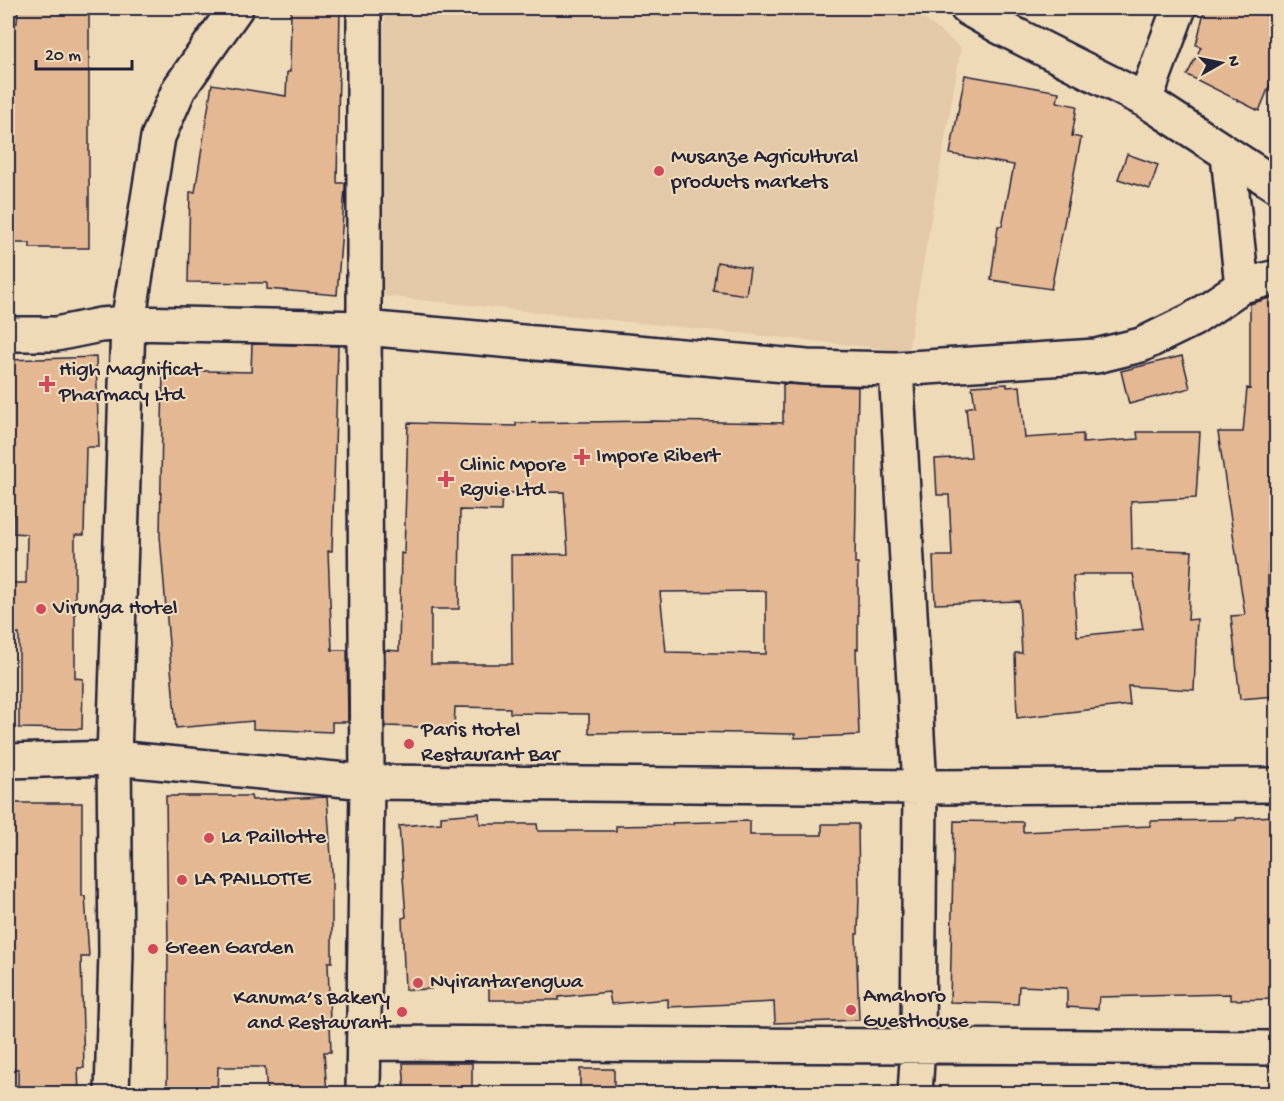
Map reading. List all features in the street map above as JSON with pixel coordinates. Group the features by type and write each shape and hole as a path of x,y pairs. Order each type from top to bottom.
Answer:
{"street":[{"path":"112,1094 116,953 114,324 158,137 178,89 236,8"},
{"path":"363,1094 367,782 364,8"},
{"path":"967,8 1145,100 1276,185"},
{"path":"1145,100 1179,8"},
{"path":"1228,156 1242,285"},
{"path":"8,314 55,314 114,324 364,328 807,367 896,369 1096,356 1141,345 1192,320 1242,285 1276,277"},
{"path":"8,334 56,334 114,324"},
{"path":"896,369 920,787 918,1045 915,1094"},
{"path":"8,761 114,758 367,782 920,787 1276,784"},
{"path":"364,1043 1276,1048"}],"shaded area":[{"name":"Musanze Agricultural products markets","path":"385,8 911,8 961,48 908,351 373,295"}],"building":[{"path":"18,8 89,8 89,248 30,248 30,243 8,243 8,23 17,23"},
{"path":"291,8 340,8 337,183 345,183 345,188 337,295 267,289 267,283 188,282 190,192 195,192 212,84 286,96 287,72 290,72"},
{"path":"1205,8 1248,8 1276,19 1276,70 1259,111 1187,75 1201,47 1196,45"},
{"path":"965,75 1059,92 1057,102 1077,106 1072,136 1081,138 1051,289 991,280 998,226 1002,226 1014,165 950,154"},
{"path":"1127,154 1158,165 1150,189 1118,179"},
{"path":"717,262 750,268 746,295 713,290"},
{"path":"1276,296 1276,563 1268,564 1268,612 1276,611 1276,696 1240,699 1231,616 1245,615 1218,432 1243,432 1247,388 1250,389 1250,304"},
{"path":"252,344 338,346 332,551 328,551 332,650 347,650 348,722 332,722 332,732 253,729 253,721 176,728 160,536 163,370 251,372"},
{"path":"1182,356 1190,388 1129,404 1121,371"},
{"path":"96,357 99,447 86,447 84,535 75,535 75,678 83,679 82,729 19,728 19,634 8,634 8,583 26,583 27,534 13,533 14,459 8,460 8,360"},
{"path":"783,384 858,387 855,563 858,563 858,649 856,649 859,735 795,738 795,734 589,733 589,714 510,713 510,708 455,707 454,728 385,726 385,650 399,651 401,553 404,554 408,423 516,426 516,423 652,421 783,423","holes":["564,492 568,554 511,555 512,664 431,664 431,609 459,609 460,510 501,511 502,493","766,591 766,654 666,652 660,592"]},
{"path":"1007,384 1007,387 1020,386 1025,438 1083,434 1083,443 1138,439 1137,432 1200,432 1196,498 1131,501 1132,549 1192,551 1188,620 1197,619 1194,690 1128,686 1130,705 1017,718 1015,653 1022,653 1019,601 935,604 933,556 952,556 949,495 937,495 935,459 971,457 966,408 975,406 972,386","holes":["1133,574 1143,629 1077,636 1073,576"]},
{"path":"166,796 251,796 252,800 327,797 332,872 332,962 328,962 331,1052 324,1052 327,1094 267,1094 265,1067 218,1067 217,1094 167,1094"},
{"path":"8,803 82,803 82,896 85,896 89,957 81,957 84,1068 78,1068 79,1094 18,1094 18,1069 8,1069"},
{"path":"479,813 480,824 537,824 538,831 616,831 616,826 750,821 750,835 822,835 822,824 858,824 859,895 858,934 856,934 859,1020 775,1023 774,1002 668,1007 668,999 611,1004 609,992 559,997 559,1000 489,1000 489,986 431,985 431,989 405,990 402,918 406,917 399,826 441,823 441,816"},
{"path":"1276,816 1276,999 1230,1000 1230,994 1099,997 1098,1009 1067,1007 1067,988 1019,986 1018,1004 950,1002 954,821 1023,822 1023,832 1150,826 1150,821 1236,820 1236,818"},
{"path":"403,1063 472,1063 472,1094 405,1094"},
{"path":"580,1069 614,1069 614,1094 580,1094"}],"place":[{"name":"Musanze Agricultural products markets","path":"659,171"},
{"name":"High Magnificat Pharmacy Ltd","path":"47,384"},
{"name":"Impore Ribert","path":"582,457"},
{"name":"Clinic Mpore Rgvie Ltd","path":"446,479"},
{"name":"Virunga Hotel","path":"41,609"},
{"name":"Paris Hotel Restaurant Bar","path":"409,744"},
{"name":"La Paillotte","path":"209,838"},
{"name":"LA PAILLOTTE","path":"182,880"},
{"name":"Green Garden","path":"153,949"},
{"name":"Nyirantarengwa","path":"418,983"},
{"name":"Amahoro Guesthouse","path":"851,1010"},
{"name":"Kanuma’s Bakery and Restaurant","path":"402,1012"}]}
